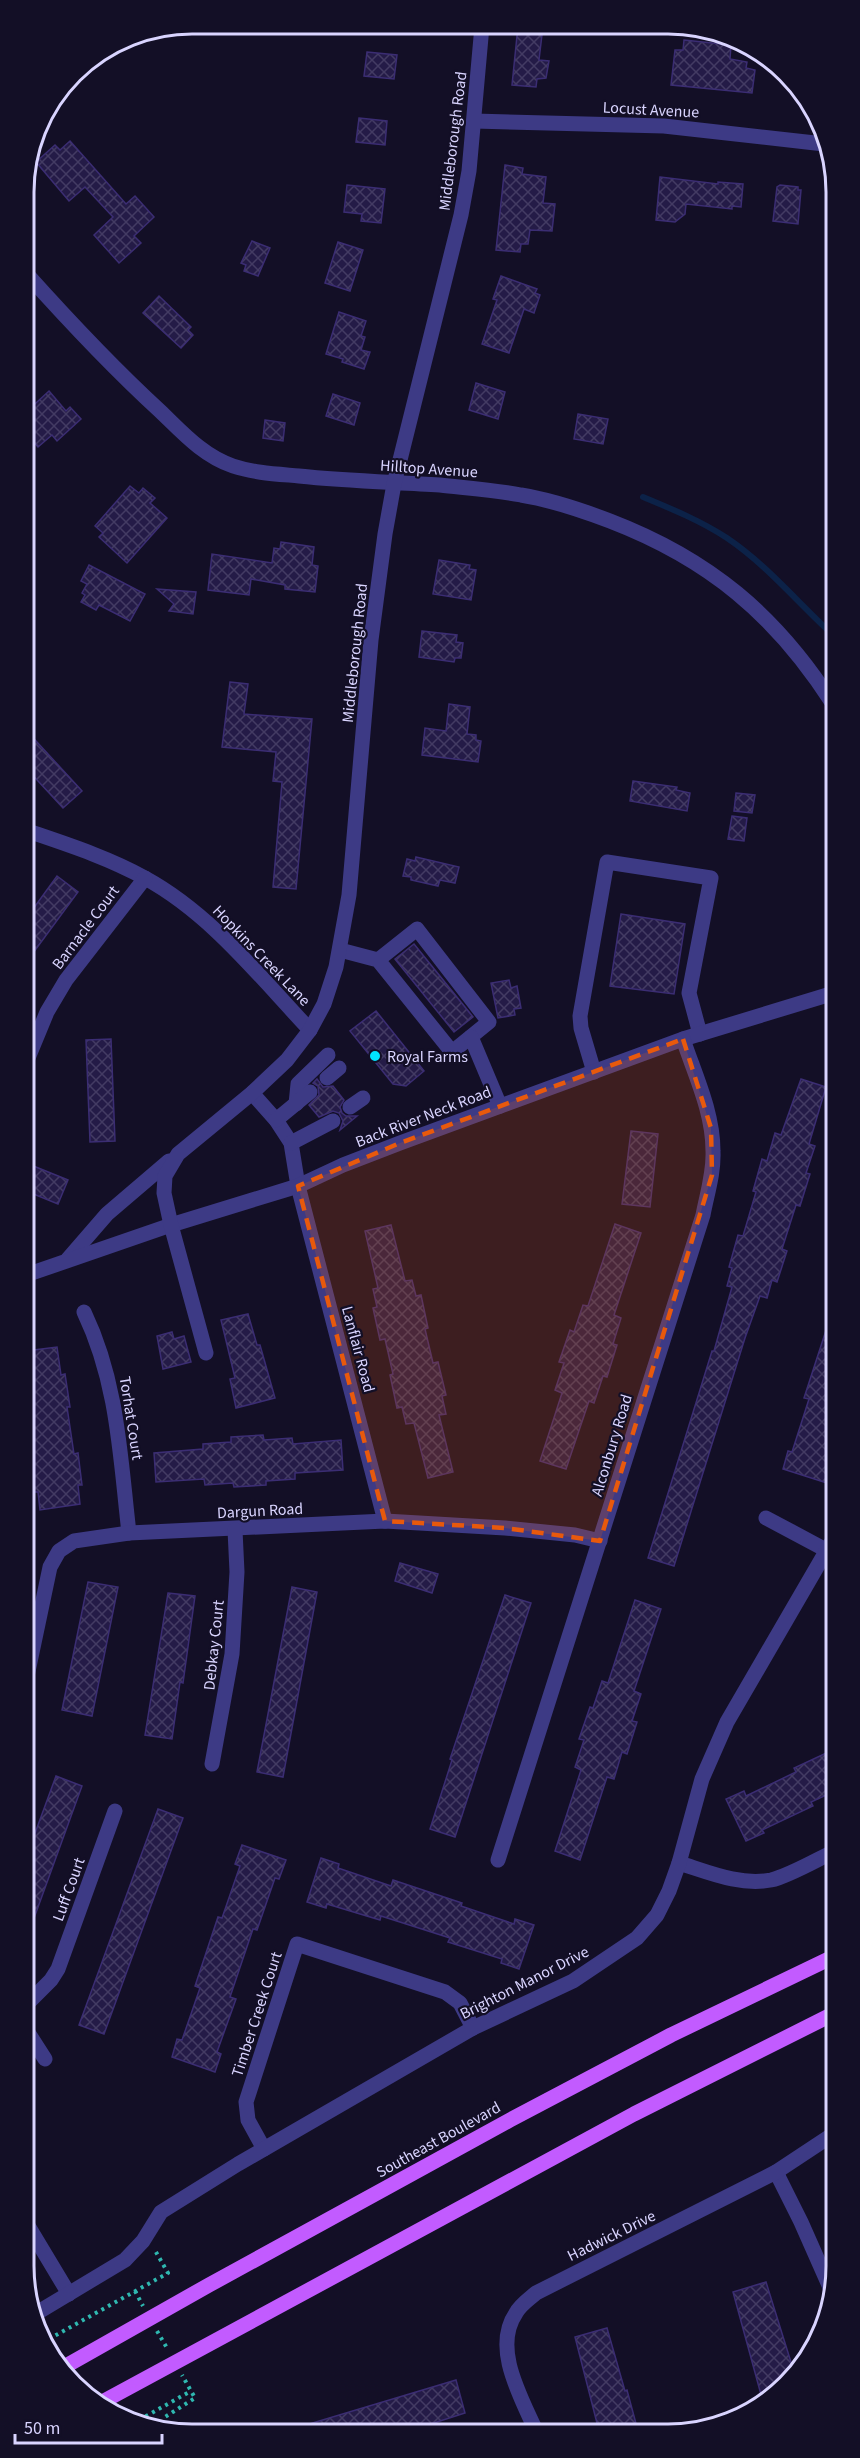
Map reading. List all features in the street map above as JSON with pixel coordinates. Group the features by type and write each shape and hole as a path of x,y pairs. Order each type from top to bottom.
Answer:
{"main road":[{"name":"Southeast Boulevard","path":"69,2364 510,2120 671,2035 825,1961"},
{"path":"108,2399 634,2114 825,2018"}],"street":[{"name":"Middleborough Road","path":"206,1353 171,1225 164,1193 165,1176 178,1154 252,1093 287,1060 310,1030 324,1004 340,950 349,895 371,640 394,484 461,215 469,171 481,35"},
{"name":"Locust Avenue","path":"474,121 664,126 817,143"},
{"name":"Hilltop Avenue","path":"35,284 121,374 201,450 232,466 266,473 394,484 438,485 523,495 578,509 670,547 714,576 757,609 793,648 826,693"},
{"name":"Hopkins Creek Lane","path":"35,833 98,855 145,878 169,893 215,930 310,1030"},
{"path":"594,1072 581,1028 580,1016 607,862 711,878 689,993 700,1034"},
{"name":"Barnacle Court","path":"35,1041 47,1012 66,980 145,878"},
{"path":"340,950 378,960 452,1052 489,1022 417,929 378,960"},
{"name":"Back River Neck Road","path":"35,1272 171,1225 298,1186 343,1165 683,1039 826,996"},
{"path":"471,1037 500,1106"},
{"name":"Alconbury Road","path":"498,1860 703,1215 712,1175 711,1128 683,1039"},
{"path":"296,1104 298,1084 328,1054"},
{"path":"327,1078 339,1068"},
{"path":"276,1120 310,1092"},
{"path":"252,1093 276,1120 291,1143 333,1121"},
{"path":"350,1107 363,1098"},
{"name":"Lanflair Road","path":"291,1143 298,1186 385,1521"},
{"path":"66,1261 107,1214 178,1154"},
{"name":"Torhat Court","path":"84,1312 95,1335 111,1388 129,1533"},
{"path":"766,1518 825,1550"},
{"name":"Dargun Road","path":"35,1636 46,1579 59,1551 74,1541 129,1533 235,1530 385,1521 575,1534 600,1541"},
{"name":"Debkay Court","path":"212,1764 233,1642 237,1572 235,1530"},
{"name":"Brighton Manor Drive","path":"146,2236 161,2212 264,2149 473,2028 573,1981 620,1952 637,1938 653,1920 664,1902 679,1863 702,1779 727,1722 825,1551"},
{"name":"Luff Court","path":"35,1996 51,1980 58,1969 115,1811"},
{"path":"679,1863 750,1882 772,1880 825,1856"},
{"name":"Timber Creek Court","path":"264,2149 248,2120 246,2102 297,1944 445,1992 460,2003 473,2028"},
{"path":"35,2043 45,2059"},
{"name":"Hadwick Drive","path":"533,2424 514,2377 506,2348 507,2330 516,2312 536,2293 776,2172 825,2140"},
{"path":"776,2172 825,2276"},
{"path":"42,2310 124,2260 146,2236"},
{"path":"35,2237 69,2294"}],"path":[{"path":"52,2337 168,2273 146,2236"},
{"path":"135,2291 146,2311"},
{"path":"152,2321 169,2351"},
{"path":"163,2420 165,2417 195,2398 180,2371"},
{"path":"146,2416 191,2391"}],"highlighted area":[{"path":"683,1039 711,1128 712,1175 600,1541 505,1528 385,1521 298,1186 400,1143"}],"building":[{"path":"517,35 542,35 539,60 549,61 546,78 537,79 536,87 512,85"},
{"path":"684,40 720,44 731,48 730,59 747,62 746,68 755,70 752,93 671,85 675,50 683,50"},
{"path":"367,52 397,55 394,79 364,76"},
{"path":"359,118 387,121 385,145 356,142"},
{"path":"70,141 126,204 135,196 154,217 134,236 141,243 119,263 94,235 113,217 85,187 69,201 38,164 38,160 55,145 60,150"},
{"path":"505,165 523,168 522,174 546,177 543,203 555,204 552,231 530,230 528,244 521,244 520,252 496,250"},
{"path":"660,177 718,184 718,182 743,184 741,207 732,206 732,209 686,204 685,214 675,222 656,220"},
{"path":"347,185 385,189 381,223 361,221 362,214 344,212"},
{"path":"780,185 798,187 798,190 801,190 798,224 773,221 777,187"},
{"path":"252,241 270,248 258,276 244,271 246,265 241,263"},
{"path":"338,242 363,250 350,291 325,283"},
{"path":"501,276 537,289 535,293 540,295 534,313 524,309 509,353 482,344 497,300 493,299"},
{"path":"159,296 191,327 188,330 193,335 181,348 143,313"},
{"path":"339,312 366,321 361,336 365,337 361,350 370,352 364,369 326,354"},
{"path":"476,383 505,392 498,419 469,410"},
{"path":"49,391 66,411 70,407 81,419 57,441 52,435 38,447 35,444 35,404"},
{"path":"333,394 360,403 354,425 326,416"},
{"path":"578,414 608,419 603,444 574,439"},
{"path":"265,420 285,423 283,441 263,438"},
{"path":"130,486 139,493 143,488 155,498 150,503 167,518 127,563 99,537 103,533 95,526"},
{"path":"281,542 314,547 312,565 318,566 315,592 285,589 285,585 251,579 249,595 208,590 212,554 272,563 274,548 280,549"},
{"path":"439,560 470,565 469,569 476,570 471,600 433,594"},
{"path":"89,565 145,594 130,621 99,605 96,610 81,602 85,595 82,593 87,584 81,581"},
{"path":"157,589 196,592 193,614 169,611 174,604"},
{"path":"422,631 457,635 456,642 463,643 461,658 455,658 454,662 419,657"},
{"path":"230,682 248,684 244,714 312,719 296,889 273,887 282,782 273,781 276,752 222,747"},
{"path":"449,704 470,707 467,734 476,735 476,740 481,741 478,762 422,755 425,728 446,731"},
{"path":"35,740 82,791 63,808 35,778"},
{"path":"633,781 677,787 676,790 690,793 687,811 630,801"},
{"path":"736,793 755,795 752,813 734,811"},
{"path":"732,816 747,818 744,841 728,839"},
{"path":"416,857 459,867 455,883 440,880 438,886 403,876 407,859 415,861"},
{"path":"57,876 78,892 35,950 35,906"},
{"path":"621,914 685,924 674,994 610,986"},
{"name":"Royal Farms","path":"414,944 473,1017 454,1032 395,959"},
{"path":"509,980 511,988 517,986 521,1008 514,1009 515,1015 498,1018 491,983"},
{"path":"376,1011 424,1071 406,1086 393,1084 350,1031"},
{"path":"111,1039 115,1141 90,1142 86,1040"},
{"path":"317,1079 323,1087 333,1086 344,1100 340,1107 342,1113 346,1116 357,1116 340,1130 343,1121 339,1113 333,1111 319,1117 309,1105 319,1095 318,1086 313,1083"},
{"path":"801,1079 826,1087 809,1144 815,1146 806,1173 810,1174 800,1206 796,1205 782,1249 787,1251 777,1282 772,1280 767,1298 760,1296 674,1566 648,1558 732,1287 727,1286 732,1268 729,1267 738,1235 743,1236 756,1192 753,1191 762,1159 767,1161 775,1133 781,1135"},
{"path":"631,1131 658,1134 650,1207 622,1204"},
{"path":"35,1167 68,1180 58,1204 35,1195"},
{"path":"615,1224 641,1233 614,1315 621,1318 613,1344 617,1345 607,1377 603,1376 594,1403 589,1401 566,1469 540,1461 562,1393 555,1390 564,1363 559,1362 570,1330 574,1332 583,1305 588,1306"},
{"path":"391,1225 405,1281 412,1280 416,1296 421,1295 428,1328 425,1329 433,1363 438,1362 446,1395 442,1396 446,1414 439,1415 453,1472 428,1478 414,1423 406,1424 402,1407 397,1408 390,1375 393,1374 385,1339 380,1340 373,1308 377,1307 373,1289 378,1288 365,1231"},
{"path":"248,1314 257,1345 260,1345 275,1398 236,1408 230,1379 235,1378 221,1320"},
{"path":"172,1332 174,1339 184,1336 191,1362 163,1369 157,1336"},
{"path":"825,1332 825,1482 783,1469 788,1451 792,1452 809,1399 804,1398"},
{"path":"57,1347 61,1375 65,1374 74,1454 78,1453 82,1485 78,1485 80,1504 40,1510 38,1492 35,1492 35,1350"},
{"path":"263,1435 264,1440 292,1438 293,1444 341,1440 343,1470 295,1473 295,1479 266,1481 266,1485 234,1487 233,1483 205,1485 204,1479 156,1482 154,1453 203,1449 203,1444 231,1442 231,1437"},
{"path":"400,1563 438,1574 432,1593 395,1581"},
{"path":"88,1582 118,1587 92,1716 62,1710"},
{"path":"292,1587 317,1592 283,1777 257,1772"},
{"path":"168,1593 195,1596 183,1683 180,1682 172,1739 145,1735"},
{"path":"505,1595 531,1603 455,1837 430,1829 452,1760 450,1759"},
{"path":"635,1600 661,1609 634,1691 641,1694 632,1721 637,1722 627,1754 622,1752 614,1779 607,1777 580,1860 555,1851 581,1770 575,1767 584,1740 579,1739 602,1681 608,1683"},
{"path":"825,1754 825,1795 811,1802 813,1806 762,1830 764,1833 746,1841 726,1799 744,1791 746,1796 796,1772 794,1768"},
{"path":"56,1776 82,1786 35,1915 35,1833"},
{"path":"158,1809 183,1818 104,2034 79,2025"},
{"path":"242,1845 286,1860 279,1879 275,1878 257,1930 253,1929 230,1997 236,1999 217,2052 221,2054 215,2072 172,2057 177,2039 182,2040 200,1988 195,1986 218,1917 222,1918 240,1866 235,1864"},
{"path":"321,1858 339,1864 338,1868 391,1886 393,1880 462,1903 461,1906 514,1924 515,1919 534,1925 519,1969 501,1963 502,1959 448,1942 450,1938 381,1916 380,1920 327,1904 326,1908 307,1902"},
{"path":"766,2282 791,2363 760,2393 733,2292"},
{"path":"607,2328 636,2424 597,2424 575,2337"},
{"path":"456,2380 465,2413 431,2424 309,2424"}],"waterway":[{"path":"643,497 697,521 727,538 769,572 826,628"}],"place":[{"name":"Royal Farms","path":"375,1056"}]}
